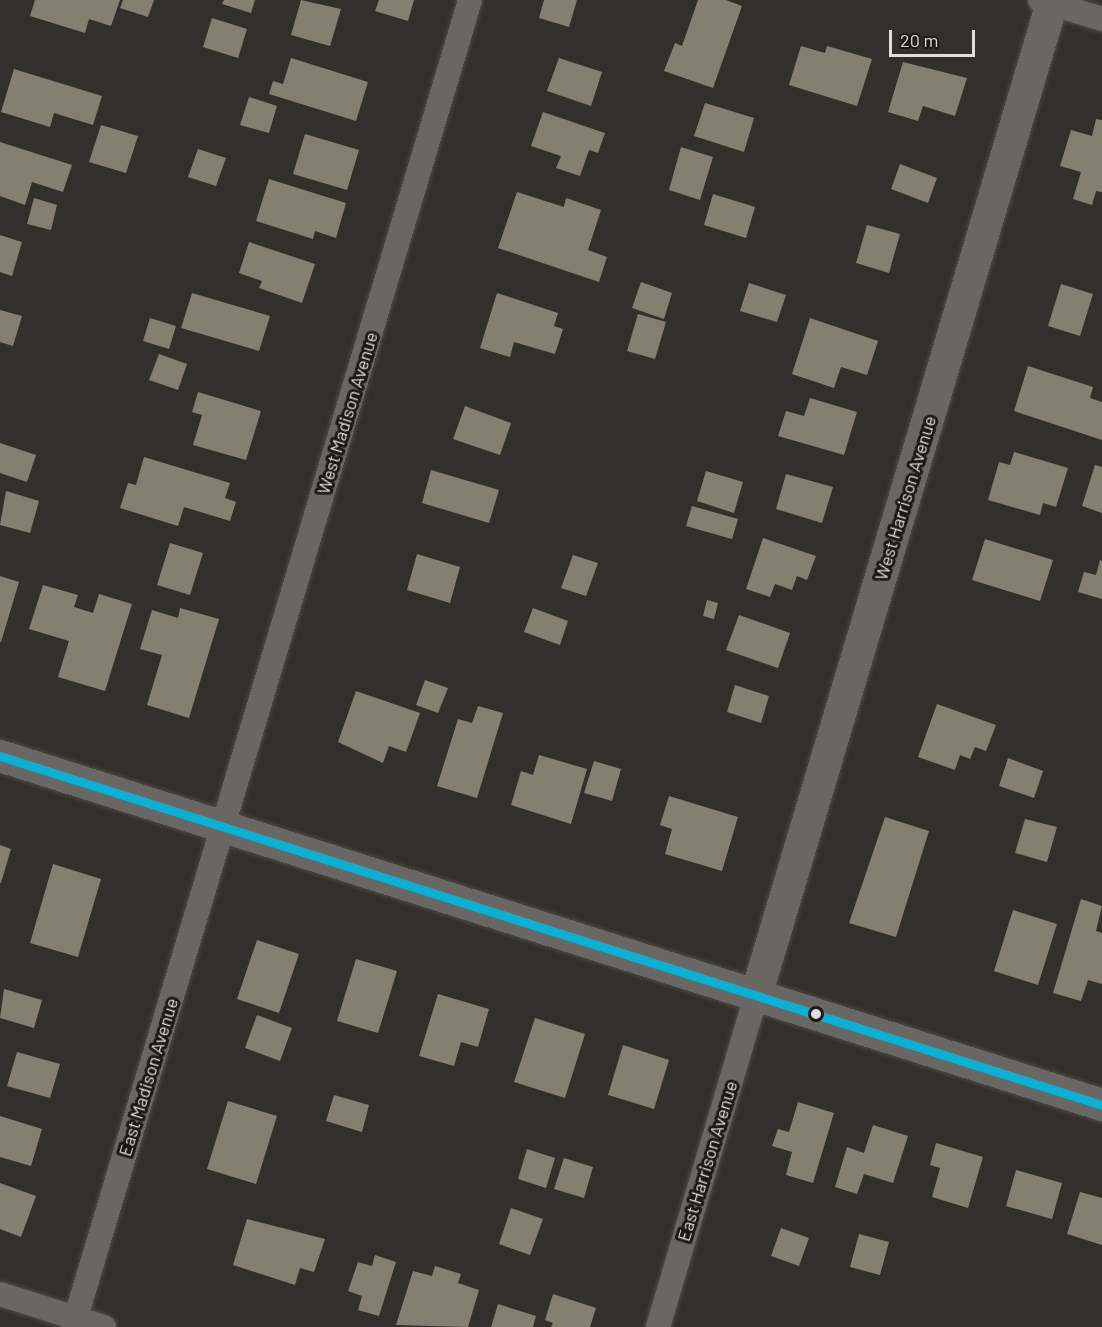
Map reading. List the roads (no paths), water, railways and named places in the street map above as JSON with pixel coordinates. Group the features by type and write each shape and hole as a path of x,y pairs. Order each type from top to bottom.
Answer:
{"street":[{"name":"West Madison Avenue","path":"224,827 470,0"},
{"path":"1048,1 1102,19"},
{"name":"West Harrison Avenue","path":"756,996 1048,1"},
{"path":"0,756 1102,1105"},
{"name":"East Madison Avenue","path":"74,1323 224,827"},
{"name":"East Harrison Avenue","path":"658,1327 756,996"},
{"path":"0,1294 74,1323 104,1327"}]}
